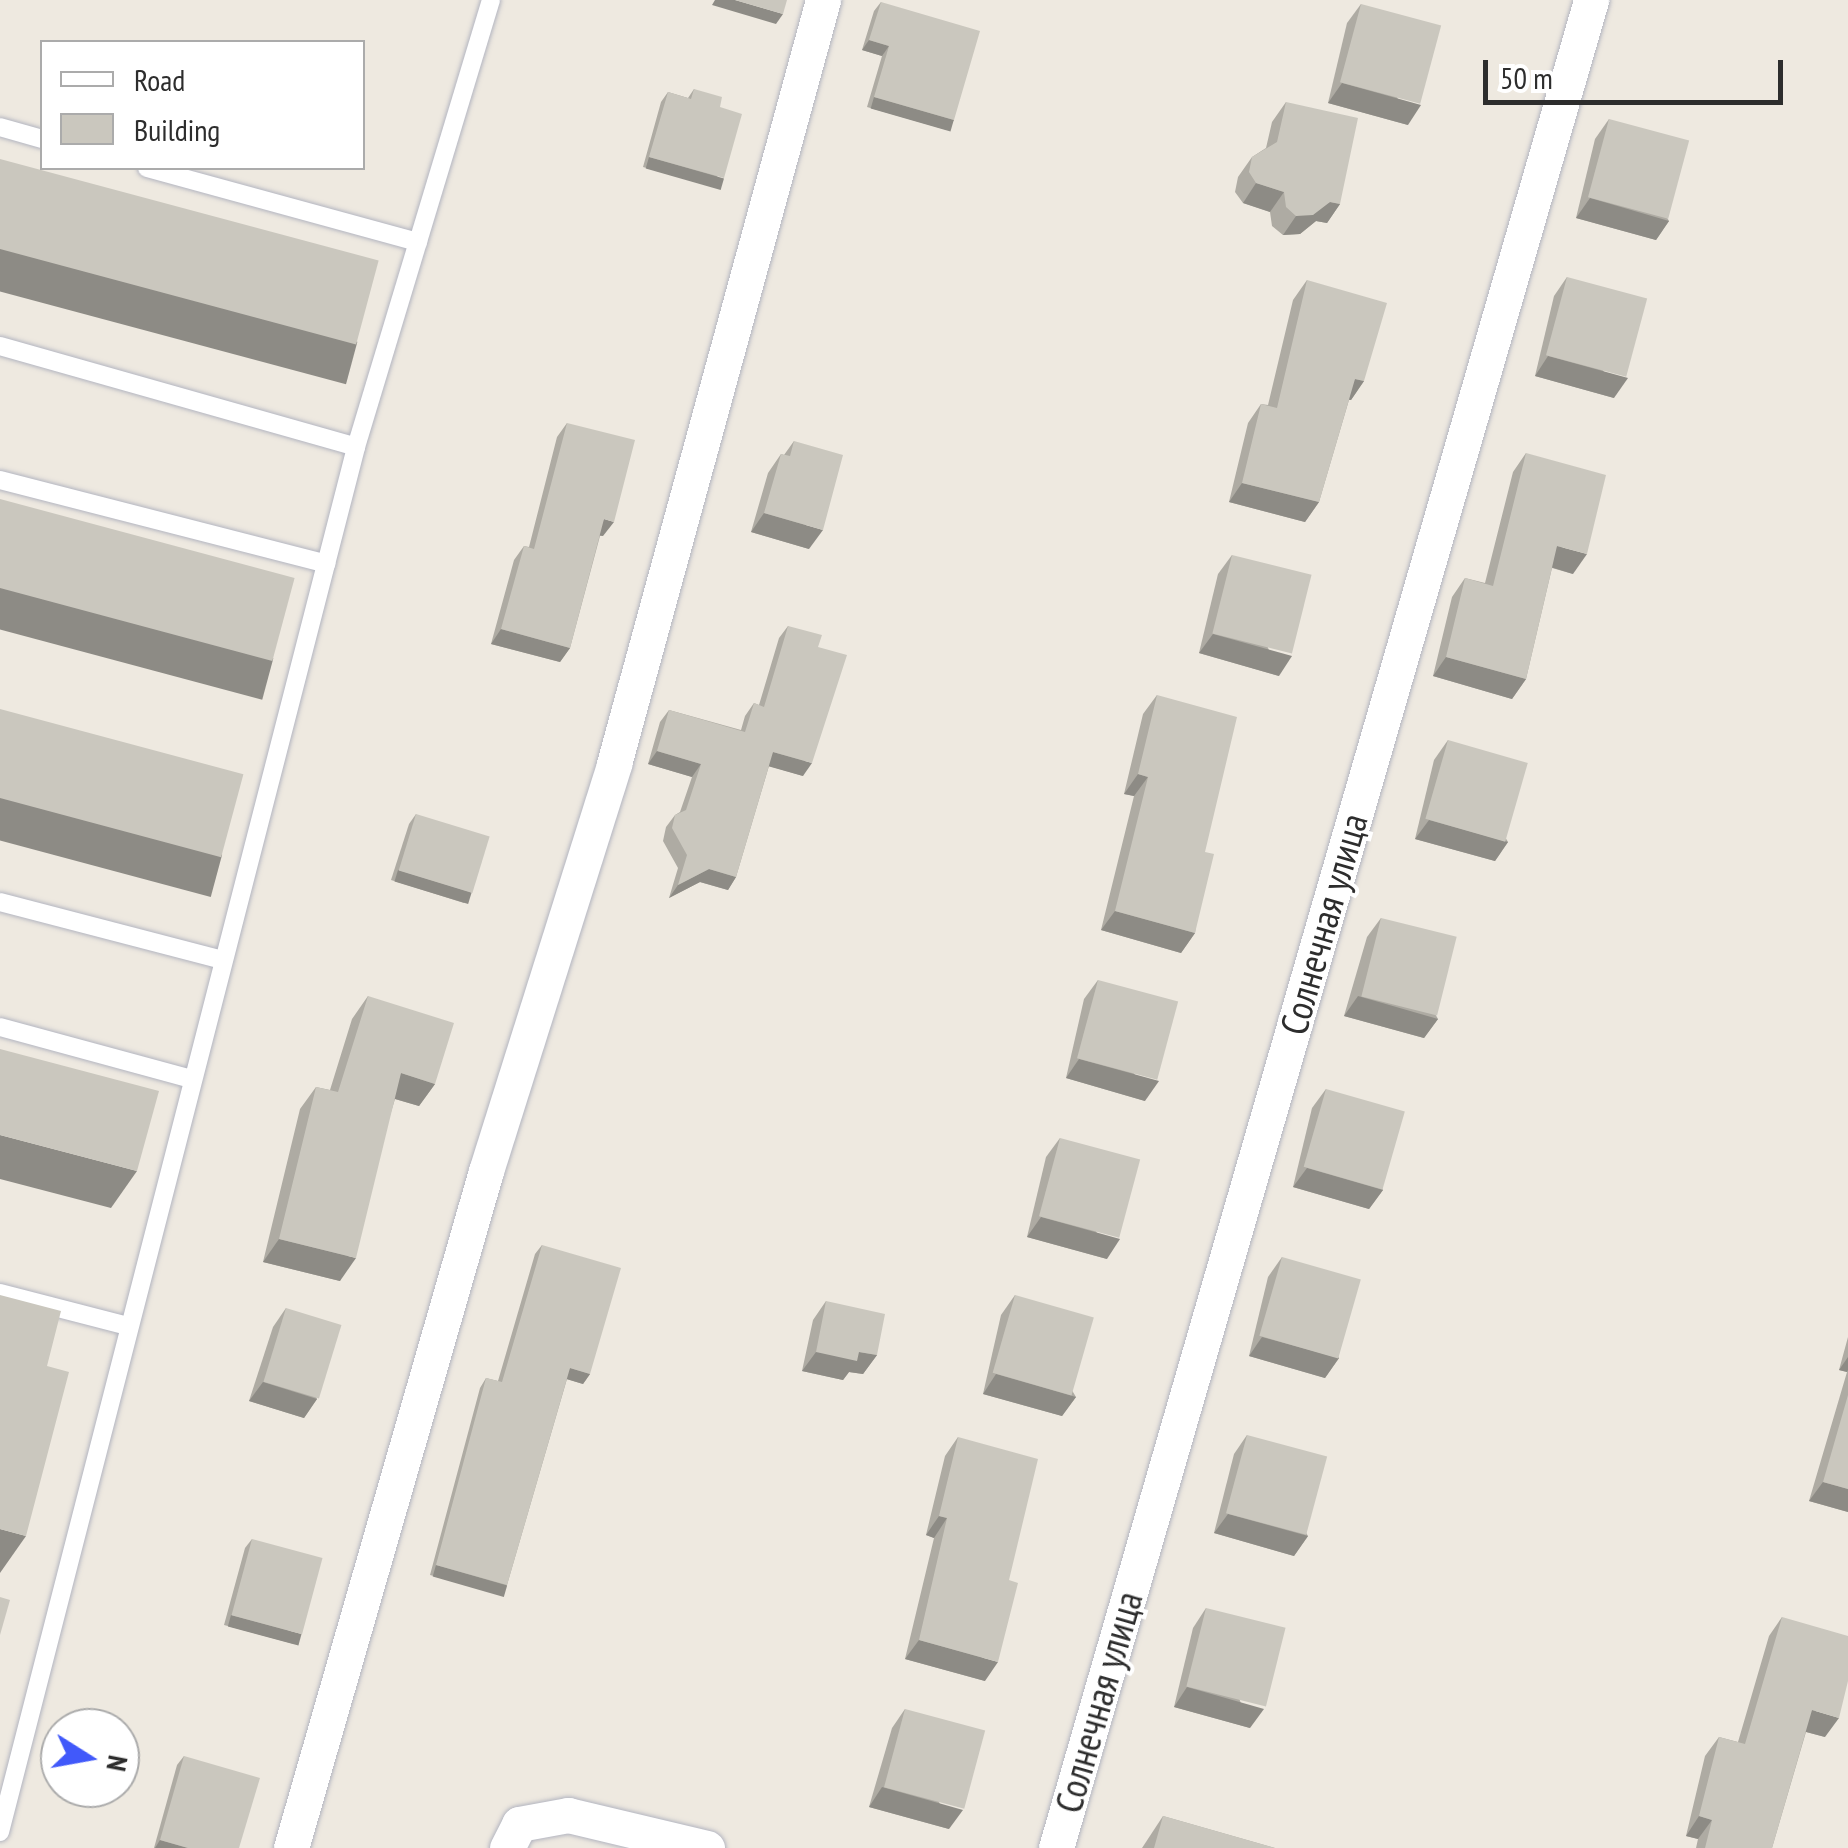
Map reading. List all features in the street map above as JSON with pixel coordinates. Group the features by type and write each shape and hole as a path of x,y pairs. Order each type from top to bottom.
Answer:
{"street":[{"path":"291,1848 486,1172 614,764 823,0"},
{"name":"Солнечная улица","path":"1056,1848 1591,0"},
{"path":"506,1848 520,1824 568,1814 707,1848"}],"lane":[{"path":"0,1832 4,1798 356,446 491,0"},
{"path":"0,127 40,138"},
{"path":"154,170 418,242"},
{"path":"0,346 356,446"},
{"path":"0,480 326,564"},
{"path":"0,902 223,960"},
{"path":"0,1027 191,1080"},
{"path":"0,1293 128,1326"}],"building":[{"path":"735,0 787,0 783,14"},
{"path":"881,2 980,31 954,120 874,97 889,46 869,40"},
{"path":"1361,4 1441,25 1420,104 1340,82"},
{"path":"694,89 722,97 720,107 742,114 724,178 649,157 668,92 691,99"},
{"path":"1286,102 1358,118 1340,204 1330,202 1313,215 1296,216 1286,207 1284,192 1256,183 1249,172 1252,157 1277,142"},
{"path":"1609,119 1689,140 1668,219 1588,197"},
{"path":"0,159 40,170 379,260 356,344 0,249"},
{"path":"1567,277 1647,298 1626,377 1546,355"},
{"path":"1307,280 1387,303 1364,381 1355,379 1319,502 1242,483 1261,404 1277,408"},
{"path":"567,423 635,440 614,522 604,519 570,648 501,629 524,546 534,549"},
{"path":"794,441 843,455 823,530 764,513 781,454 790,456"},
{"path":"1526,453 1606,475 1587,554 1557,546 1526,679 1446,657 1465,578 1493,586"},
{"path":"0,499 295,578 272,661 0,588"},
{"path":"1232,555 1312,575 1292,653 1212,634"},
{"path":"788,626 822,635 818,647 847,655 812,763 773,752 736,877 709,869 678,885 687,855 672,828 675,815 686,810 701,764 657,751 669,710 745,732 754,703 764,707"},
{"path":"1157,695 1237,717 1205,852 1214,854 1195,933 1115,911 1148,777 1138,774"},
{"path":"0,709 243,774 221,857 0,798"},
{"path":"1448,740 1528,763 1505,842 1425,819"},
{"path":"416,814 490,837 472,893 399,870"},
{"path":"1381,918 1457,937 1437,1015 1361,997"},
{"path":"1098,980 1178,1001 1157,1080 1077,1058"},
{"path":"368,996 454,1023 435,1084 401,1073 356,1258 279,1239 316,1087 338,1092"},
{"path":"0,1049 159,1091 137,1171 0,1135"},
{"path":"1326,1089 1405,1112 1382,1189 1304,1167"},
{"path":"1060,1138 1140,1159 1119,1238 1039,1216"},
{"path":"542,1245 621,1268 590,1374 570,1368 507,1585 436,1565 486,1378 502,1382"},
{"path":"1282,1257 1361,1280 1338,1358 1259,1336"},
{"path":"0,1295 61,1311 47,1366 69,1372 26,1536 0,1529"},
{"path":"1015,1295 1094,1318 1071,1395 993,1373"},
{"path":"826,1301 885,1314 877,1355 859,1352 857,1361 816,1352"},
{"path":"286,1308 341,1325 319,1399 263,1382"},
{"path":"1848,1395 1848,1489 1823,1482"},
{"path":"1247,1435 1327,1456 1306,1535 1226,1513"},
{"path":"958,1437 1038,1459 1009,1580 1018,1583 998,1662 919,1640 947,1518 939,1516"},
{"path":"252,1539 323,1558 302,1634 232,1615"},
{"path":"0,1597 10,1600 0,1635"},
{"path":"1206,1608 1286,1628 1266,1706 1186,1687"},
{"path":"1782,1617 1848,1636 1848,1681 1839,1718 1812,1710 1772,1848 1705,1848 1712,1820 1699,1816 1719,1737 1745,1744"},
{"path":"905,1709 985,1730 964,1809 884,1787"},
{"path":"184,1756 260,1778 239,1848 188,1848 160,1840"},
{"path":"1163,1816 1275,1848 1154,1848"}]}
